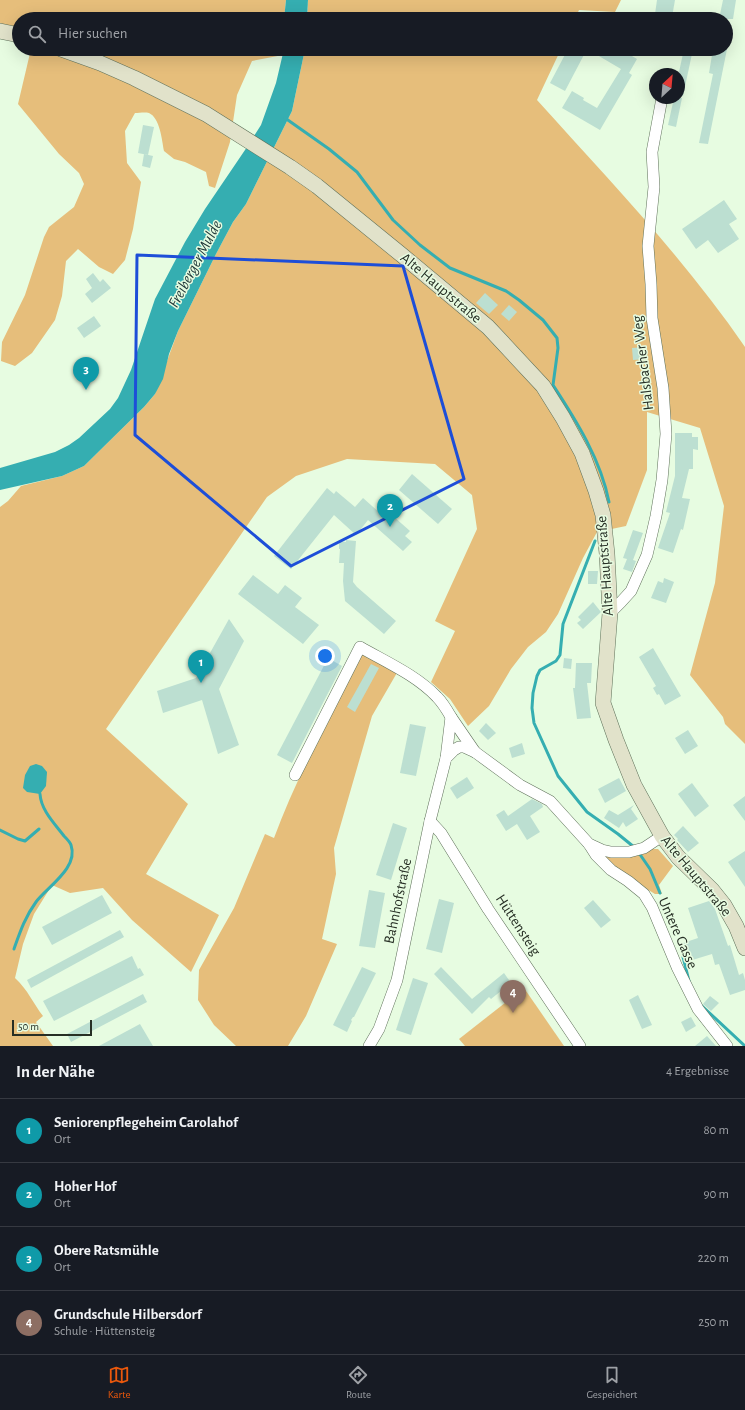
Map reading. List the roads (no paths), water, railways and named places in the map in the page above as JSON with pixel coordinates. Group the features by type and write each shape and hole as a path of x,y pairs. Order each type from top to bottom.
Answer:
{"main road":[{"path":"0,31 12,34"},
{"name":"Alte Hauptstraße","path":"80,56 114,69 206,114 290,167 317,186 488,327 543,386 582,453 596,491 603,516 607,554 610,613 603,704 634,785 662,836 678,857 712,890 724,905 736,926 745,948"}],"street":[{"name":"Halsbacher Weg","path":"610,613 631,591 647,555 662,480 666,434 663,388 652,318 648,246 654,187 652,152 661,104"},
{"path":"295,775 360,647 400,669 420,682 438,697 474,752"},
{"name":"Bahnhofstraße","path":"369,1046 379,1029 397,980 430,821 446,758 452,717"},
{"path":"446,758 459,747 464,747 474,752 520,785 550,801 589,844 602,850 612,852 629,852 644,848 662,836"},
{"name":"Hüttensteig","path":"430,821 441,834 488,909 580,1046"},
{"name":"Untere Gasse","path":"589,844 596,855 611,870 644,894 652,907 677,966 698,1010 727,1046"}],"water":[{"path":"286,0 308,0 307,12 285,12"},
{"name":"Freiberger Mulde","path":"282,56 304,56 292,111 246,204 233,222 178,331 169,354 163,379 155,394 144,407 84,466 62,476 0,490 0,468 55,452 69,445 79,438 110,409 118,398 131,370 155,299 185,242 205,209 261,125 276,83"},
{"path":"36,764 42,766 47,772 46,786 40,794 27,792 23,788 25,775 30,766"}],"waterway":[{"path":"285,118 329,149 357,172 393,220 420,245 450,268 506,291 543,320 557,338 558,348 553,385 587,441 600,471 609,502"},
{"path":"595,541 563,624 560,655 556,661 540,670 533,693 532,708 534,723 558,776 587,812 634,847"},
{"path":"14,949 23,925 32,908 41,896 61,876 70,862 72,853 70,843 45,811 40,794"},
{"path":"0,830 25,841 39,829"},
{"path":"639,853 650,869 660,893"},
{"path":"683,957 689,981"},
{"path":"702,1006 745,1046"}],"place":[{"name":"Obere Ratsmühle","path":"86,390"},
{"name":"Hoher Hof","path":"390,527"},
{"name":"Seniorenpflegeheim Carolahof","path":"201,683"},
{"name":"Grundschule Hilbersdorf","path":"513,1013"}]}
